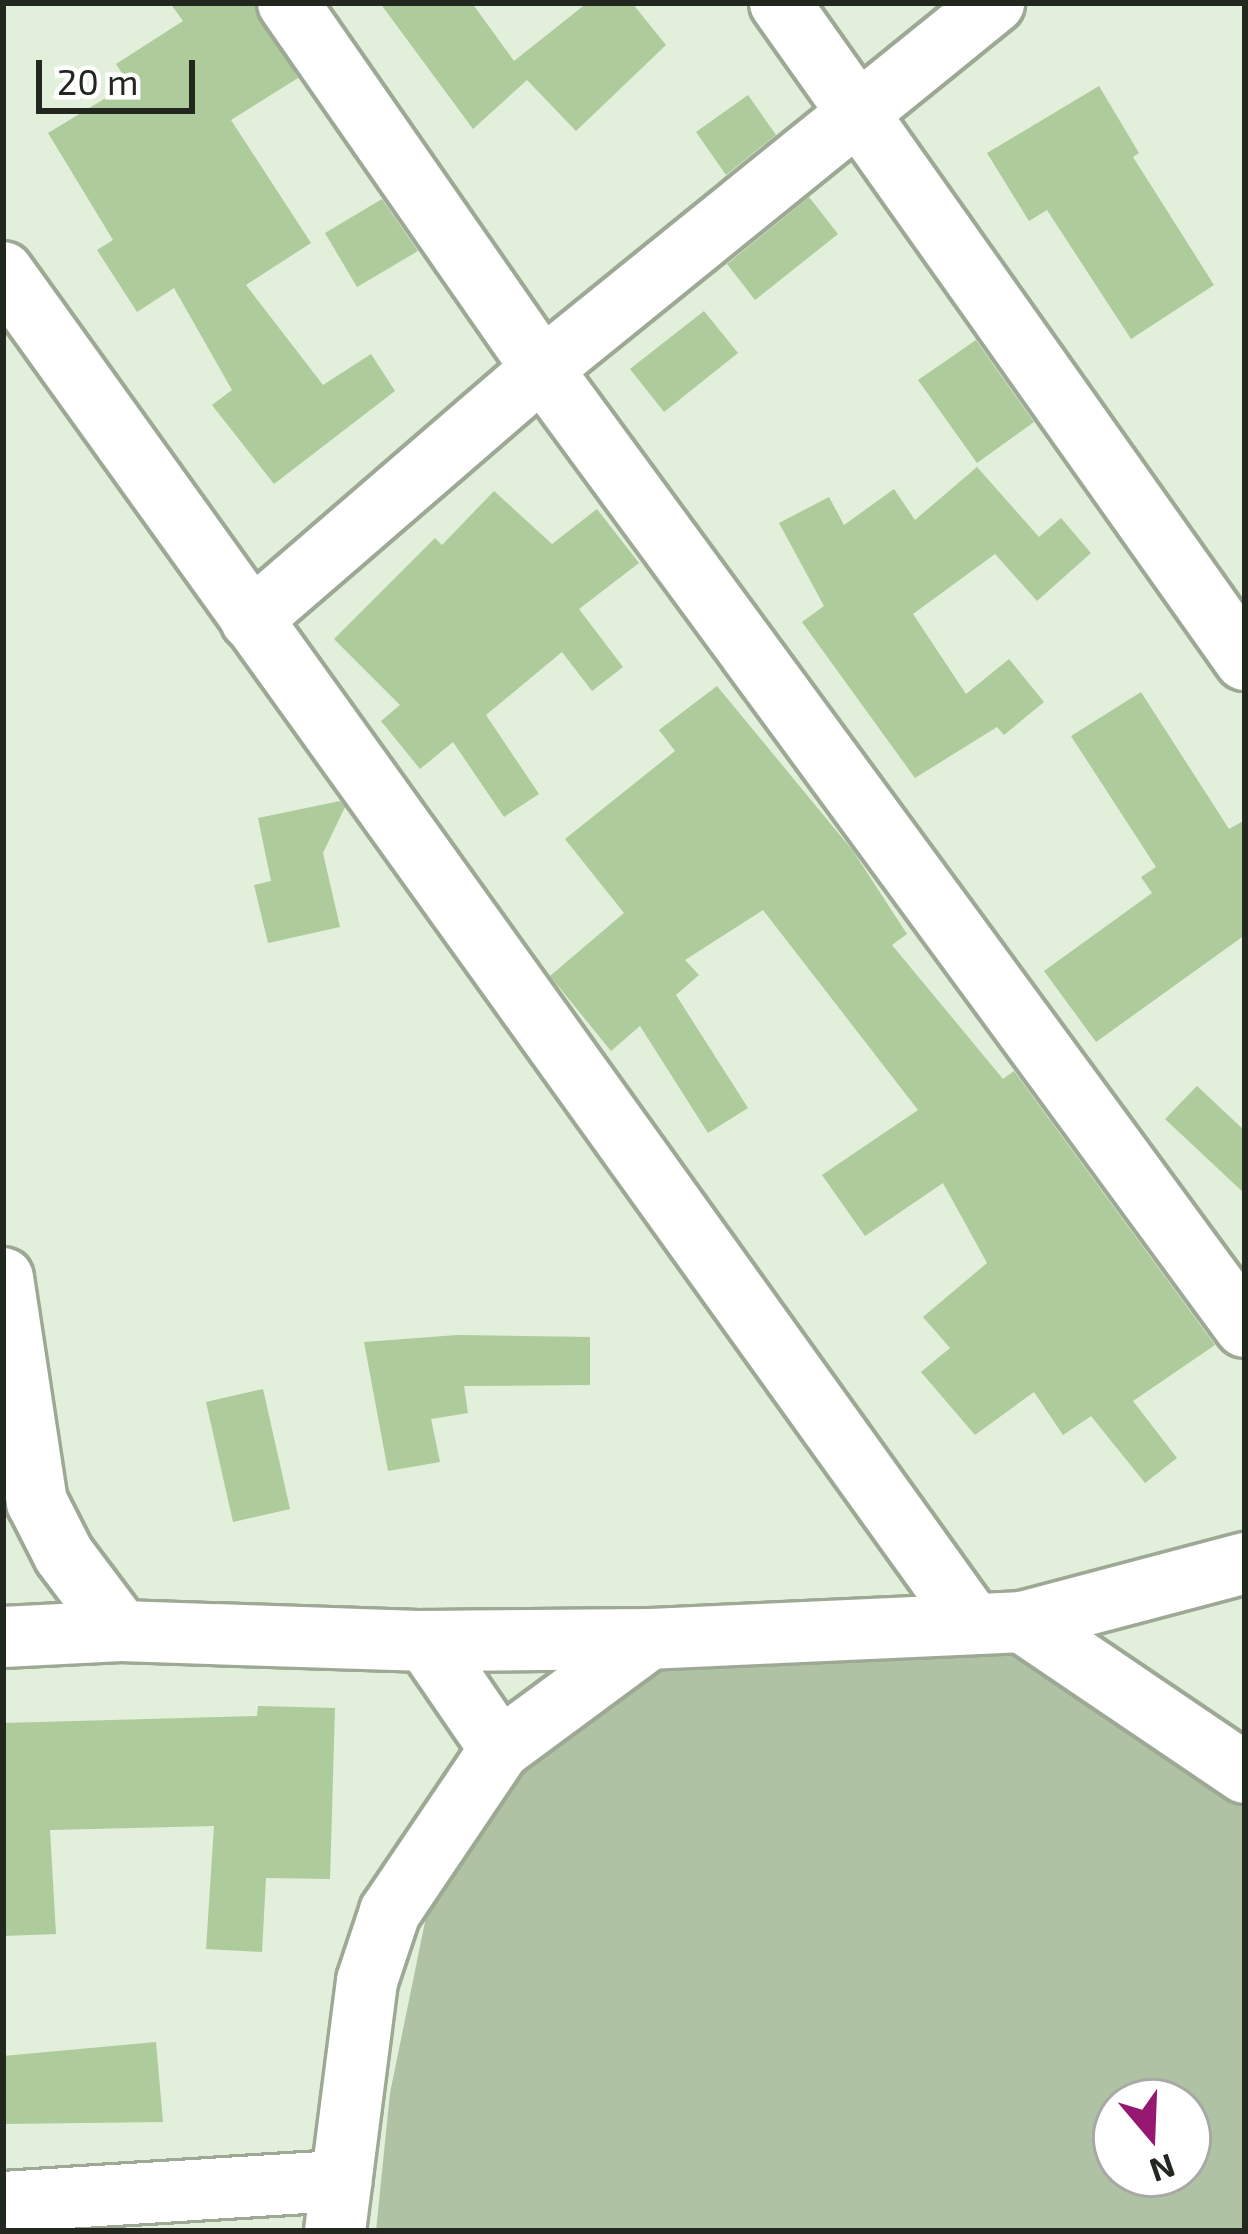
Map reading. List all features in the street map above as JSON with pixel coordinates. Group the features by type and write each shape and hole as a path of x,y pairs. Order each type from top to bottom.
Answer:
{"street":[{"path":"288,3 542,369 1245,1327"},
{"path":"780,3 1245,660"},
{"path":"251,620 542,369 994,3"},
{"path":"3,272 251,620 997,1623 1245,1772"},
{"path":"3,1278 37,1502 64,1555 121,1630"},
{"path":"3,1637 121,1630 426,1641 649,1639 997,1623 1245,1562"},
{"path":"3,2202 338,2206 367,1981 390,1912 500,1748 649,1639"},
{"path":"426,1641 500,1748"}],"green space":[{"path":"1017,1646 1245,1796 1245,2231 376,2231 390,2093 435,1873 572,1713 667,1658"}],"building":[{"path":"170,3 254,3 298,78 231,120 311,243 246,285 323,385 371,354 395,391 274,484 212,405 232,390 174,288 137,312 97,250 113,240 48,133 129,84 116,64 183,21"},
{"path":"380,3 472,3 514,61 587,3 632,3 666,45 576,131 527,80 473,129"},
{"path":"1099,86 1139,153 1133,157 1214,285 1131,339 1047,210 1029,221 987,153"},
{"path":"748,95 776,135 726,175 696,132"},
{"path":"809,197 838,234 755,300 727,264"},
{"path":"382,199 418,251 357,287 325,233"},
{"path":"704,311 738,353 664,412 630,369"},
{"path":"976,340 1034,422 977,463 918,380"},
{"path":"977,467 1039,537 1061,518 1091,553 1037,601 995,554 913,614 966,694 1009,659 1044,702 1004,735 997,727 915,778 802,622 824,606 779,523 829,497 844,525 894,489 915,520"},
{"path":"494,491 552,544 597,509 639,563 579,609 623,667 592,691 562,652 486,715 539,794 504,817 453,742 420,769 381,721 400,705 334,639 435,538 442,545"},
{"path":"717,686 853,851 907,934 892,945 1003,1079 1014,1071 1215,1345 1133,1401 1177,1458 1145,1483 1091,1416 1063,1435 1034,1392 975,1435 921,1372 950,1348 923,1317 987,1263 943,1183 865,1236 822,1175 918,1110 763,910 685,960 699,975 676,995 748,1108 708,1133 640,1026 611,1051 550,976 624,913 565,839 675,751 659,730"},
{"path":"1141,692 1229,829 1245,820 1245,935 1096,1042 1044,971 1152,893 1141,877 1156,867 1071,736"},
{"path":"340,801 345,807 323,853 340,927 268,943 254,885 271,881 258,818"},
{"path":"1197,1086 1245,1131 1245,1194 1165,1119"},
{"path":"457,1335 590,1337 590,1385 464,1386 468,1413 431,1419 440,1462 388,1471 364,1342"},
{"path":"263,1389 290,1509 233,1522 206,1402"},
{"path":"258,1706 335,1708 330,1879 266,1878 262,1952 206,1949 214,1826 50,1830 56,1934 3,1936 3,1723 257,1716"},
{"path":"156,2042 163,2122 3,2124 3,2056"}]}
